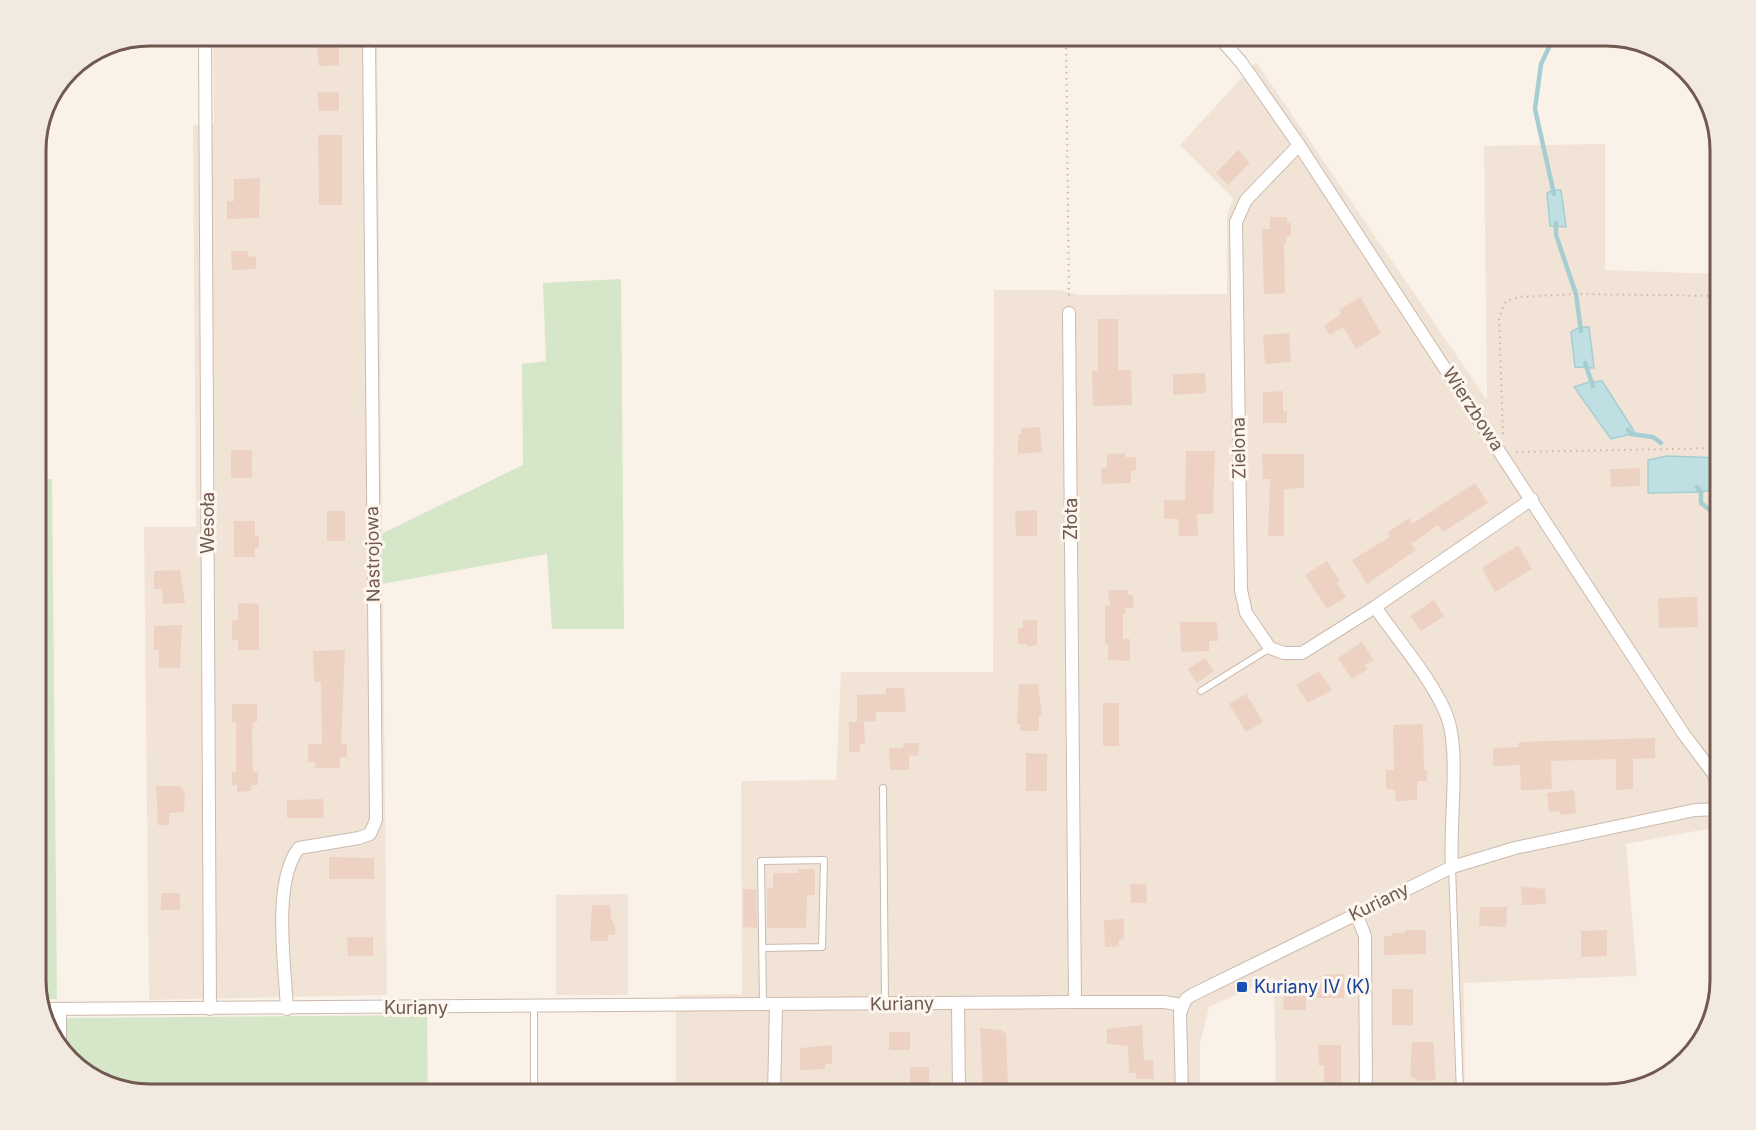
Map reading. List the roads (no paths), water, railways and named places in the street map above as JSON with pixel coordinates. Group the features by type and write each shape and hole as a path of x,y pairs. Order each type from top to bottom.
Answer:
{"street":[{"name":"Wesoła","path":"205,46 210,1008"},
{"name":"Nastrojowa","path":"287,1009 282,887 292,856 299,848 370,834 376,820 369,46"},
{"name":"Wierzbowa","path":"1227,46 1241,62 1299,145 1710,773"},
{"name":"Zielona","path":"1270,648 1246,613 1241,590 1236,222 1246,201 1299,145"},
{"name":"Złota","path":"1069,313 1075,1002"},
{"path":"1270,648 1284,653 1302,653 1375,607 1532,499"},
{"path":"1375,607 1440,701 1449,721 1453,746 1452,867"},
{"name":"Kuriany","path":"51,1009 1075,1002 1164,1002 1182,1005 1192,995 1452,867 1515,848 1695,810 1710,809"},
{"path":"1356,913 1365,936 1366,1084"},
{"path":"958,1003 959,1084"},
{"path":"769,1005 773,1084"},
{"path":"1182,1005 1182,1084"},
{"path":"60,1009 60,1032"}],"lane":[{"path":"1201,691 1270,648"},
{"path":"883,788 885,1004"},
{"path":"762,948 822,947 824,860 761,861 762,948 769,1005"},
{"path":"1452,867 1460,1084"},
{"path":"534,1007 534,1084"}],"water":[{"path":"1561,190 1566,227 1550,226 1547,193"},
{"path":"1580,327 1589,327 1594,368 1575,367 1571,332"},
{"path":"1602,381 1634,431 1631,434 1611,439 1574,387"},
{"path":"1667,456 1710,458 1710,490 1648,493 1648,460"}],"waterway":[{"path":"1550,46 1541,64 1535,109 1554,194"},
{"path":"1556,223 1556,235 1576,294 1581,331"},
{"path":"1585,363 1593,386"},
{"path":"1628,430 1631,434 1653,437 1661,443"},
{"path":"1697,487 1701,492 1701,503 1710,510"}],"place":[{"name":"Kuriany IV (K)","path":"1242,987"}]}
